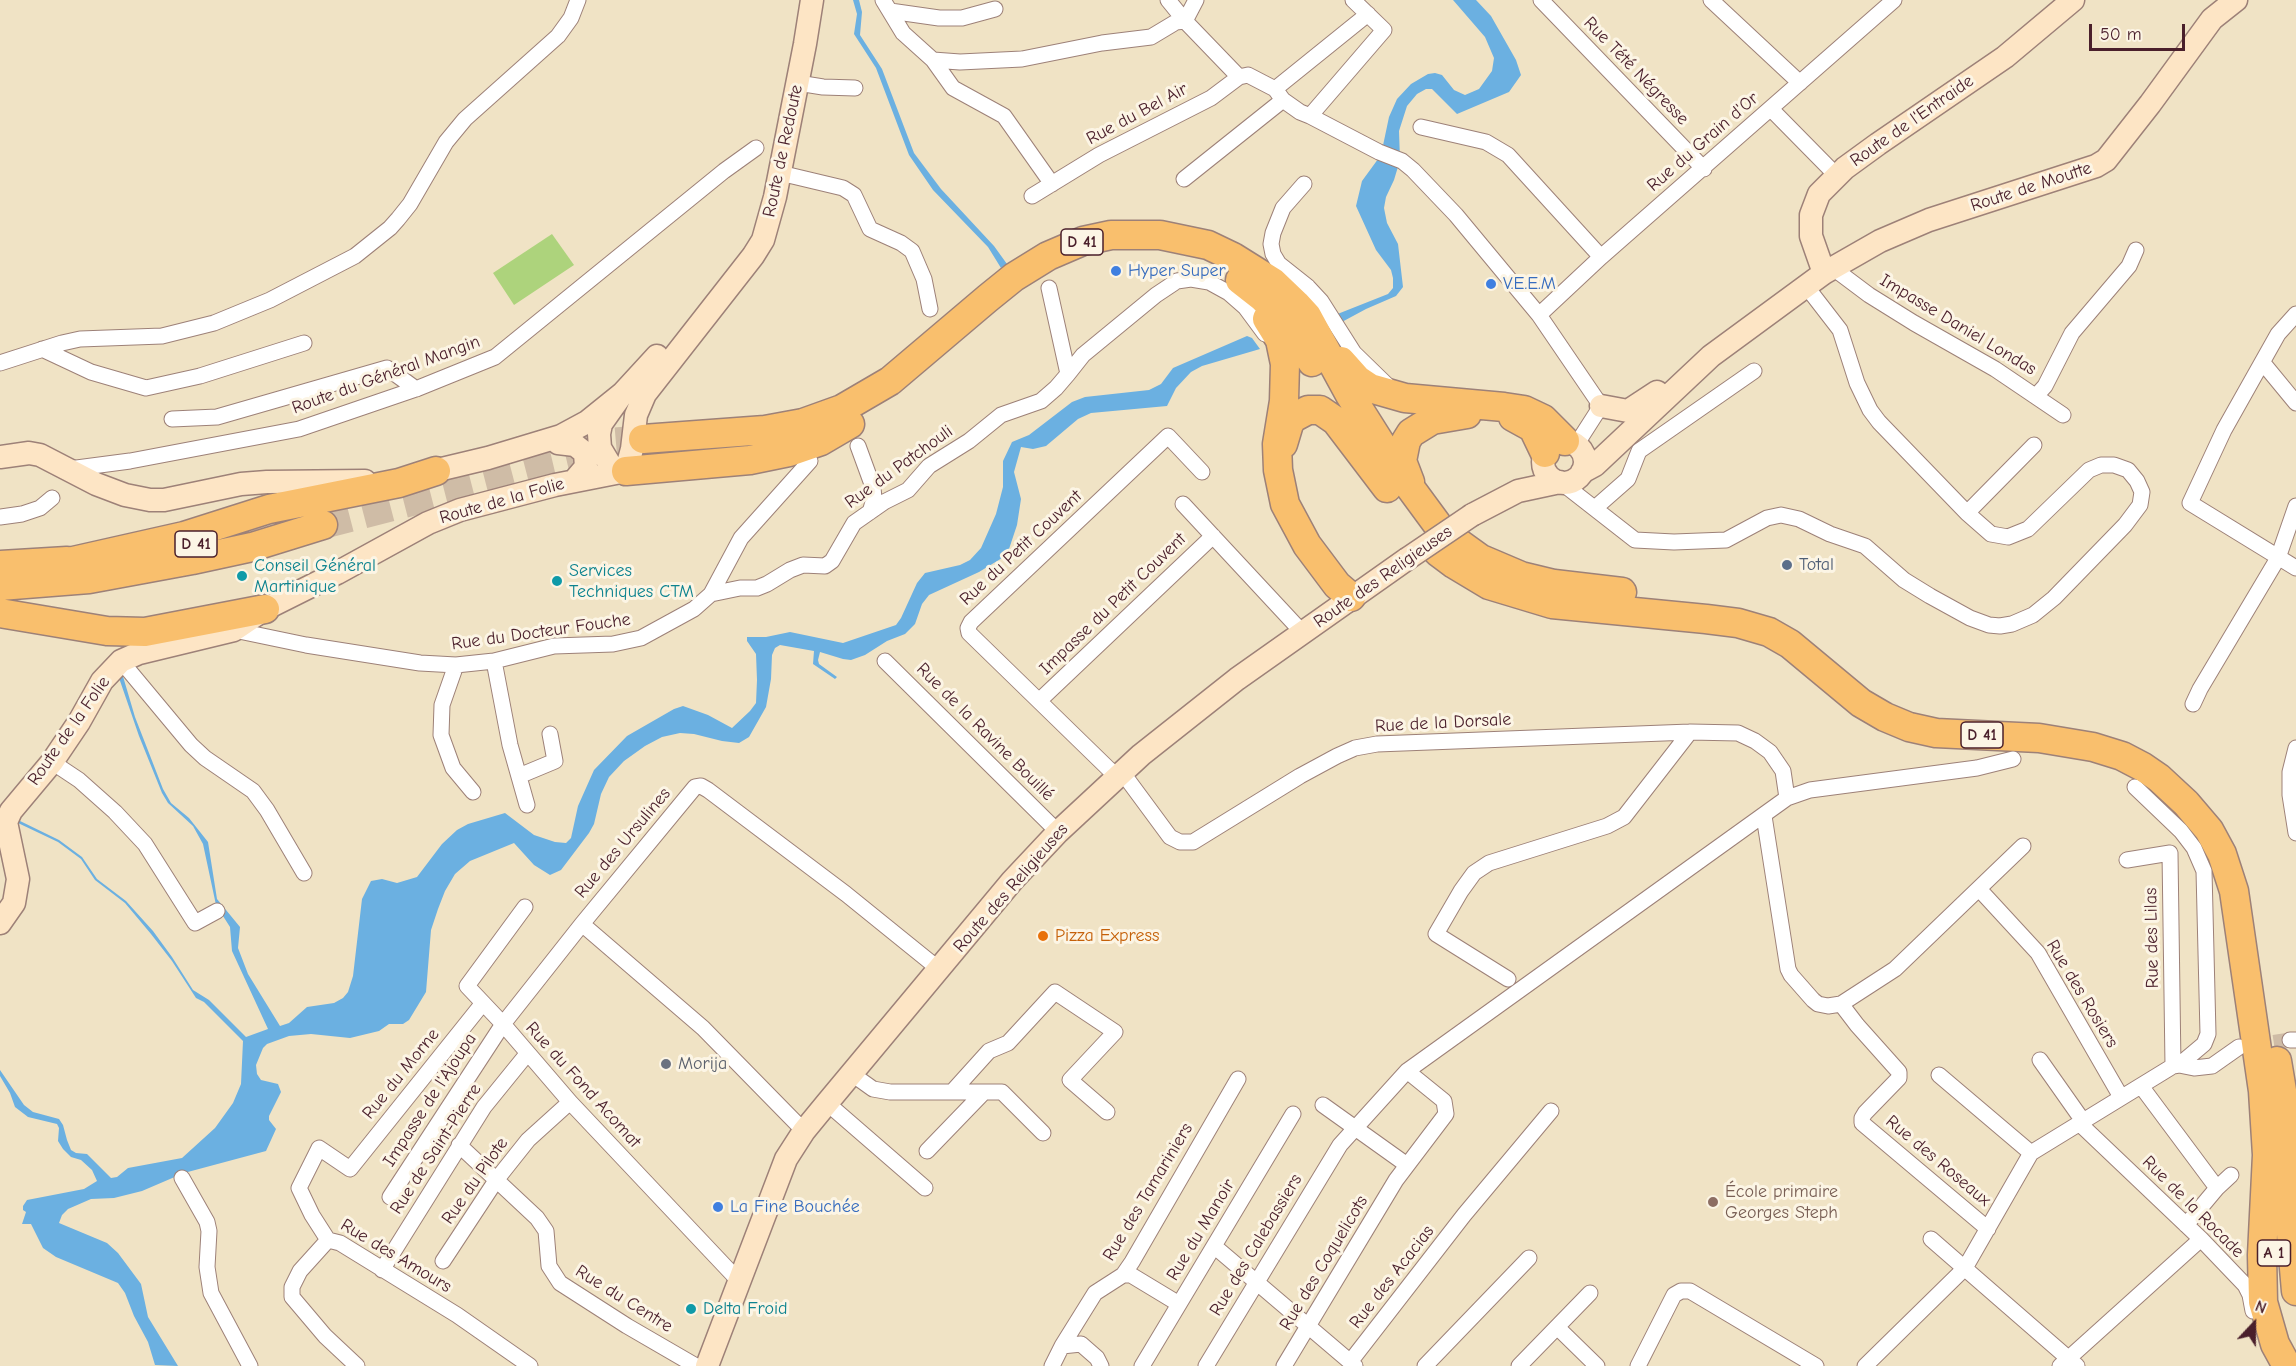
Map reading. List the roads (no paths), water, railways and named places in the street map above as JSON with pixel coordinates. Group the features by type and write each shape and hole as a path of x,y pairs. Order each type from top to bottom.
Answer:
{"highway":[{"name":"D 41","path":"633,451 753,418 812,410 849,399 890,381 988,298 1031,265 1083,241 1111,236 1160,235 1208,245 1264,276 1284,291 1307,316 1350,395 1454,564 1489,585 1552,604 1738,623 1769,632 1790,644 1861,703 1909,727 1936,733 2039,738 2093,747 2122,756 2159,778 2186,803 2209,830 2222,854 2234,891 2258,1050 2266,1155"},
{"name":"D 41","path":"854,435 872,413 1027,284 1061,263 1121,249 1160,250 1201,260 1241,280 1285,320 1387,488 1435,532 1482,559 1521,576 1554,584 1738,605 1789,624 1878,693 1904,706 1934,714 2041,722 2091,730 2123,741 2160,759 2198,791 2225,827 2242,860 2256,924 2279,1075"},
{"path":"1241,280 1280,340 1284,401 1277,444 1278,470 1285,504 1307,545 1337,585 1351,597"},
{"path":"1307,316 1358,380 1370,388 1405,398 1504,406 1524,410 1543,419 1563,448"},
{"path":"1280,361 1298,415"},
{"path":"1278,470 1287,430 1298,415 1308,410 1320,410 1336,421 1387,488"},
{"path":"1435,532 1402,461 1406,441 1419,426 1439,418 1488,413 1514,417 1563,448"},
{"path":"633,451 750,460 779,454 820,441 854,435"},
{"path":"73,561 184,536 279,507 399,483 436,471"},
{"name":"D 41","path":"0,565 135,556 320,520 252,547 192,560 89,579 0,586"},
{"path":"0,614 106,631 145,632 221,625 265,609"},
{"path":"2279,1075 2296,1174"},
{"name":"A 1","path":"2279,1075 2288,1222 2296,1291"},
{"path":"2266,1155 2262,1255 2264,1302 2278,1364"},
{"name":"A 1","path":"2266,1155 2277,1277 2284,1315 2296,1349"}],"main road":[{"name":"Route de Redoute","path":"725,290 753,256 763,240 768,225 798,83 812,0"},
{"name":"Route de l'Entraide","path":"1821,275 1811,236 1811,214 1819,194 1837,176 1878,144 2005,57 2073,0"},
{"name":"Route de Moutte","path":"1821,275 1880,241 1929,220 2096,166 2106,160 2212,19 2236,0"},
{"name":"Route des Religieuses","path":"707,1366 786,1159 804,1131 1012,881 1058,832 1119,775 1237,679 1351,597 1472,515 1518,491 1571,479 1595,465 1711,356 1821,275"},
{"path":"633,451 600,448 601,424 623,393 654,359 725,290"},
{"path":"633,451 637,409 649,388 725,290"},
{"path":"1596,413 1628,411 1711,356"},
{"path":"0,457 29,453 40,455 125,495 157,501 258,483 386,480 436,471 550,440 579,427 623,393"},
{"path":"601,424 633,451"},
{"path":"522,449 558,442 601,424"},
{"path":"558,442 575,445 585,453 586,467 574,481"},
{"path":"1563,448 1589,449 1616,445"},
{"name":"Route des Religieuses","path":"1518,491 1563,448"},
{"path":"1563,448 1585,462 1571,479 1554,480 1546,472 1563,448"},
{"name":"Route de la Folie","path":"265,609 428,523 460,510 574,481 633,451"},
{"name":"Route de la Folie","path":"0,923 8,915 8,892 18,879 3,820 52,762 79,722 102,681 121,661 221,625"}],"street":[{"path":"0,363 80,339 162,336 213,323 270,300 355,256 398,219 410,204 446,142 465,119 558,36 571,18 578,0"},
{"path":"1168,0 1239,77 1248,75 1279,94 1300,112 1407,166 1456,215 1539,315 1596,413 1563,448"},
{"path":"1185,21 1196,0"},
{"path":"1310,116 1384,30 1353,0"},
{"name":"Rue Tété Négresse","path":"1541,0 1704,169"},
{"path":"1711,0 1800,83"},
{"name":"Rue du Grain d'Or","path":"1539,315 1601,257 1704,169 1891,1"},
{"path":"886,6 939,18 962,18 994,9"},
{"path":"886,6 903,33 933,60 953,88 1004,116 1053,184"},
{"path":"1184,179 1279,94 1284,83 1368,14"},
{"path":"933,60 960,62 1023,59 1091,45 1151,37 1176,22 1185,21"},
{"name":"Rue du Bel Air","path":"1032,196 1109,150 1211,98 1239,77"},
{"path":"798,83 823,87 855,88"},
{"path":"1771,109 1837,176"},
{"path":"1421,127 1486,142 1508,155 1601,257"},
{"name":"Route du Général Mangin","path":"67,469 130,461 299,429 416,389 495,357 724,171 756,148"},
{"path":"780,173 843,188 854,195 870,230 901,243 912,251 924,279 930,309"},
{"path":"1304,184 1283,208 1273,233 1271,244 1273,254 1279,264 1308,287 1321,301 1354,353 1383,383 1415,403 1420,411 1419,426"},
{"path":"2036,396 2045,386 2072,333 2129,266 2136,250"},
{"path":"1571,479 1595,508 1635,540 1674,542 1726,540 1767,518 1780,515 1798,519 1864,546 1904,580 1970,618 1989,625 2012,624 2033,615 2054,598 2125,525 2140,505 2142,492 2137,481 2128,470 2114,465 2102,465 2089,470 2028,529 2008,537 1991,534 1967,513 1878,422 1857,383 1821,275"},
{"name":"Impasse Daniel Londas","path":"1821,275 1869,295 1995,369 2063,415"},
{"name":"Rue du Patchouli","path":"711,594 740,588 757,588 790,570 803,566 825,566 832,561 854,523 908,490 929,466 969,441 1001,415 1041,401 1083,355 1156,295 1177,281 1191,279 1209,282 1229,293 1245,307 1280,361"},
{"path":"1049,288 1068,374"},
{"path":"2296,314 2278,334 2224,430 2190,503 2296,568"},
{"path":"42,349 91,372 146,388 200,376 304,343"},
{"path":"2263,363 2296,403"},
{"path":"172,419 218,417 387,368 416,389"},
{"path":"1595,508 1628,478 1639,451 1754,371"},
{"path":"854,435 873,487 874,499 870,512"},
{"name":"Rue du Petit Couvent","path":"1119,775 969,633 968,628 971,622 1168,436 1202,472"},
{"path":"1967,513 2034,445"},
{"name":"Rue du Docteur Fouche","path":"221,625 306,645 420,663 456,665 494,661 554,646 620,643 641,638 694,609 711,594 741,538 810,461"},
{"path":"0,517 22,514 40,507 52,498"},
{"path":"1183,504 1303,633"},
{"path":"2193,704 2278,558 2296,506"},
{"name":"Impasse du Petit Couvent","path":"1040,700 1212,536"},
{"path":"121,661 191,745 205,758 253,791 267,810 304,873"},
{"path":"494,661 510,745 527,805"},
{"name":"Rue de la Ravine Bouillé","path":"885,661 1058,832"},
{"path":"456,665 442,705 441,735 453,768 473,792"},
{"path":"1508,979 1436,934 1474,873 1489,863 1607,826 1624,817 1690,732"},
{"name":"Rue de la Dorsale","path":"1119,775 1170,837 1180,842 1193,842 1300,776 1355,748 1377,744 1690,732 1738,733 1755,741 1770,752 1783,771 1787,798"},
{"path":"519,776 555,761 550,734"},
{"path":"2296,748 2290,772 2290,795 2296,833"},
{"path":"1787,798 1810,790 1977,768 2013,759"},
{"path":"52,762 79,780 115,812 145,844 195,923 217,911"},
{"name":"Rue des Ursulines","path":"503,1024 695,787 701,786 846,894 940,970"},
{"path":"1865,1366 1965,1268 2031,1153 2176,1065 2204,1044 2208,1034 2204,871 2198,854 2181,831 2135,787"},
{"name":"Rue des Calebassiers","path":"1206,1366 1340,1144 1407,1071 1787,798"},
{"path":"1764,816 1784,958 1791,975 1818,1004 1841,1004 1895,969 2022,846"},
{"name":"Rue des Lilas","path":"2127,860 2170,853 2176,1065"},
{"name":"Rue des Rosiers","path":"1979,889 2038,953 2121,1097"},
{"name":"Rue du Fond Acomat","path":"525,907 466,986 503,1024 570,1102 738,1280"},
{"path":"582,924 703,1028 804,1131"},
{"path":"952,1092 988,1051 1008,1043 1055,992 1115,1032 1070,1080 1107,1112"},
{"name":"Rue du Morne","path":"350,1169 483,1003"},
{"name":"Rue des Roseaux","path":"1841,1004 1863,1033 1899,1072 1899,1078 1865,1113 1862,1123 1988,1229"},
{"name":"Impasse de l'Ajoupa","path":"390,1197 503,1024"},
{"path":"2176,1065 2194,1068 2212,1066 2239,1047"},
{"name":"Rue de Saint-Pierre","path":"382,1270 484,1107 527,1054"},
{"name":"Rue de la Rocade","path":"2040,1060 2081,1122 2201,1239 2248,1290 2254,1321 2278,1364"},
{"name":"Rue des Coquelicots","path":"1284,1366 1396,1180 1446,1114 1444,1101 1407,1071"},
{"path":"852,1074 873,1089 890,1092 1002,1092 1043,1133"},
{"path":"1939,1075 2031,1153"},
{"name":"Rue des Tamariniers","path":"1052,1366 1095,1293 1123,1275 1238,1079"},
{"path":"2141,1086 2217,1188"},
{"path":"927,1151 984,1092"},
{"name":"Rue du Pilote","path":"443,1261 496,1179 528,1140 570,1102"},
{"path":"827,1103 925,1188"},
{"path":"1323,1105 1407,1165"},
{"name":"Rue des Acacias","path":"1353,1364 1464,1215 1551,1111"},
{"name":"Rue du Manoir","path":"1142,1366 1293,1114"},
{"name":"Rue du Centre","path":"459,1145 537,1218 546,1231 549,1266 561,1283 627,1326 696,1366"},
{"name":"Rue des Amours","path":"350,1169 319,1148 299,1188 328,1240 340,1243 457,1315 530,1366"},
{"path":"2186,1225 2231,1175"},
{"path":"182,1178 207,1222 209,1231 207,1267 211,1293 226,1325 250,1366"},
{"path":"1931,1239 2068,1363 2201,1239"},
{"path":"328,1240 300,1271 292,1287 292,1297 325,1336 357,1366"},
{"path":"1214,1246 1353,1364"},
{"path":"1425,1366 1529,1258"},
{"path":"1123,1275 1131,1275 1179,1304"},
{"path":"1638,1366 1674,1295 1681,1291 1690,1291 1816,1366"},
{"path":"1519,1366 1590,1293"},
{"path":"1557,1327 1597,1366"},
{"path":"1062,1346 1081,1344 1097,1358 1101,1366"}],"water":[{"path":"853,0 859,0 862,12 860,35 882,69 914,153 941,189 994,246 1007,264 1001,268 988,247 933,190 909,155 876,68 854,34 857,14"},
{"path":"1453,0 1476,0 1491,16 1516,60 1521,75 1509,92 1457,114 1432,89 1426,89 1417,94 1407,106 1399,131 1400,160 1384,208 1387,223 1398,244 1403,287 1396,296 1340,323 1335,315 1388,294 1393,288 1391,270 1376,250 1356,206 1362,181 1381,155 1389,117 1397,99 1411,84 1428,74 1435,73 1442,75 1454,90 1465,95 1479,89 1492,71 1494,58 1485,37"},
{"path":"1247,336 1252,338 1260,349 1202,366 1191,372 1176,388 1167,406 1091,413 1078,419 1046,446 1033,449 1021,447 1014,472 1021,499 1017,525 1007,555 979,572 929,595 922,604 915,624 905,634 887,641 865,655 851,660 820,652 819,664 837,677 835,679 813,664 814,651 780,645 775,648 772,655 766,707 749,737 739,743 680,733 662,737 645,746 624,761 609,777 601,794 594,824 561,870 550,875 534,865 514,843 470,861 455,874 438,909 431,930 426,992 409,1020 403,1024 389,1024 379,1031 350,1038 311,1034 289,1036 267,1044 263,1048 256,1065 257,1074 261,1080 278,1084 281,1092 269,1116 269,1120 276,1129 266,1151 184,1173 142,1191 114,1198 91,1199 68,1209 62,1215 59,1223 107,1243 118,1253 141,1284 148,1317 178,1366 155,1365 148,1342 118,1283 56,1257 43,1248 31,1224 22,1224 26,1212 23,1206 27,1200 84,1189 97,1181 92,1170 63,1149 58,1141 57,1124 28,1117 15,1107 0,1076 0,1070 24,1105 33,1112 59,1119 71,1150 87,1154 111,1178 117,1177 128,1168 182,1158 215,1128 233,1103 241,1084 243,1041 204,1002 196,998 151,934 125,903 95,880 81,859 58,842 18,823 18,820 59,840 82,857 97,879 126,901 153,931 193,990 209,1000 246,1037 268,1029 232,951 230,927 216,905 203,844 193,826 168,803 162,793 118,675 122,673 135,717 163,789 171,803 189,818 208,842 217,899 240,927 238,948 248,974 280,1026 289,1023 307,1007 334,1003 348,992 353,976 362,899 371,881 382,879 397,883 417,877 442,844 457,830 468,824 505,813 534,835 566,843 571,838 578,806 594,770 627,736 683,706 708,715 732,728 750,711 756,703 756,654 747,641 747,637 766,637 790,632 843,643 896,625 917,583 925,573 960,565 970,560 981,548 996,514 1003,487 1003,461 1012,442 1029,435 1072,402 1085,397 1149,390 1161,384 1173,368"}],"tunnel":[{"path":"574,445 643,439"},
{"path":"323,525 603,454"},
{"path":"2251,1046 2290,1040"}],"place":[{"name":"Hyper Super","path":"1116,271"},
{"name":"V.E.E.M","path":"1491,284"},
{"name":"Total","path":"1787,565"},
{"name":"Conseil Général Martinique","path":"242,576"},
{"name":"Services Techniques CTM","path":"557,581"},
{"name":"Pizza Express","path":"1043,936"},
{"name":"Morija","path":"666,1064"},
{"name":"École primaire Georges Steph","path":"1713,1202"},
{"name":"La Fine Bouchée","path":"718,1207"},
{"name":"Delta Froid","path":"691,1309"}]}
